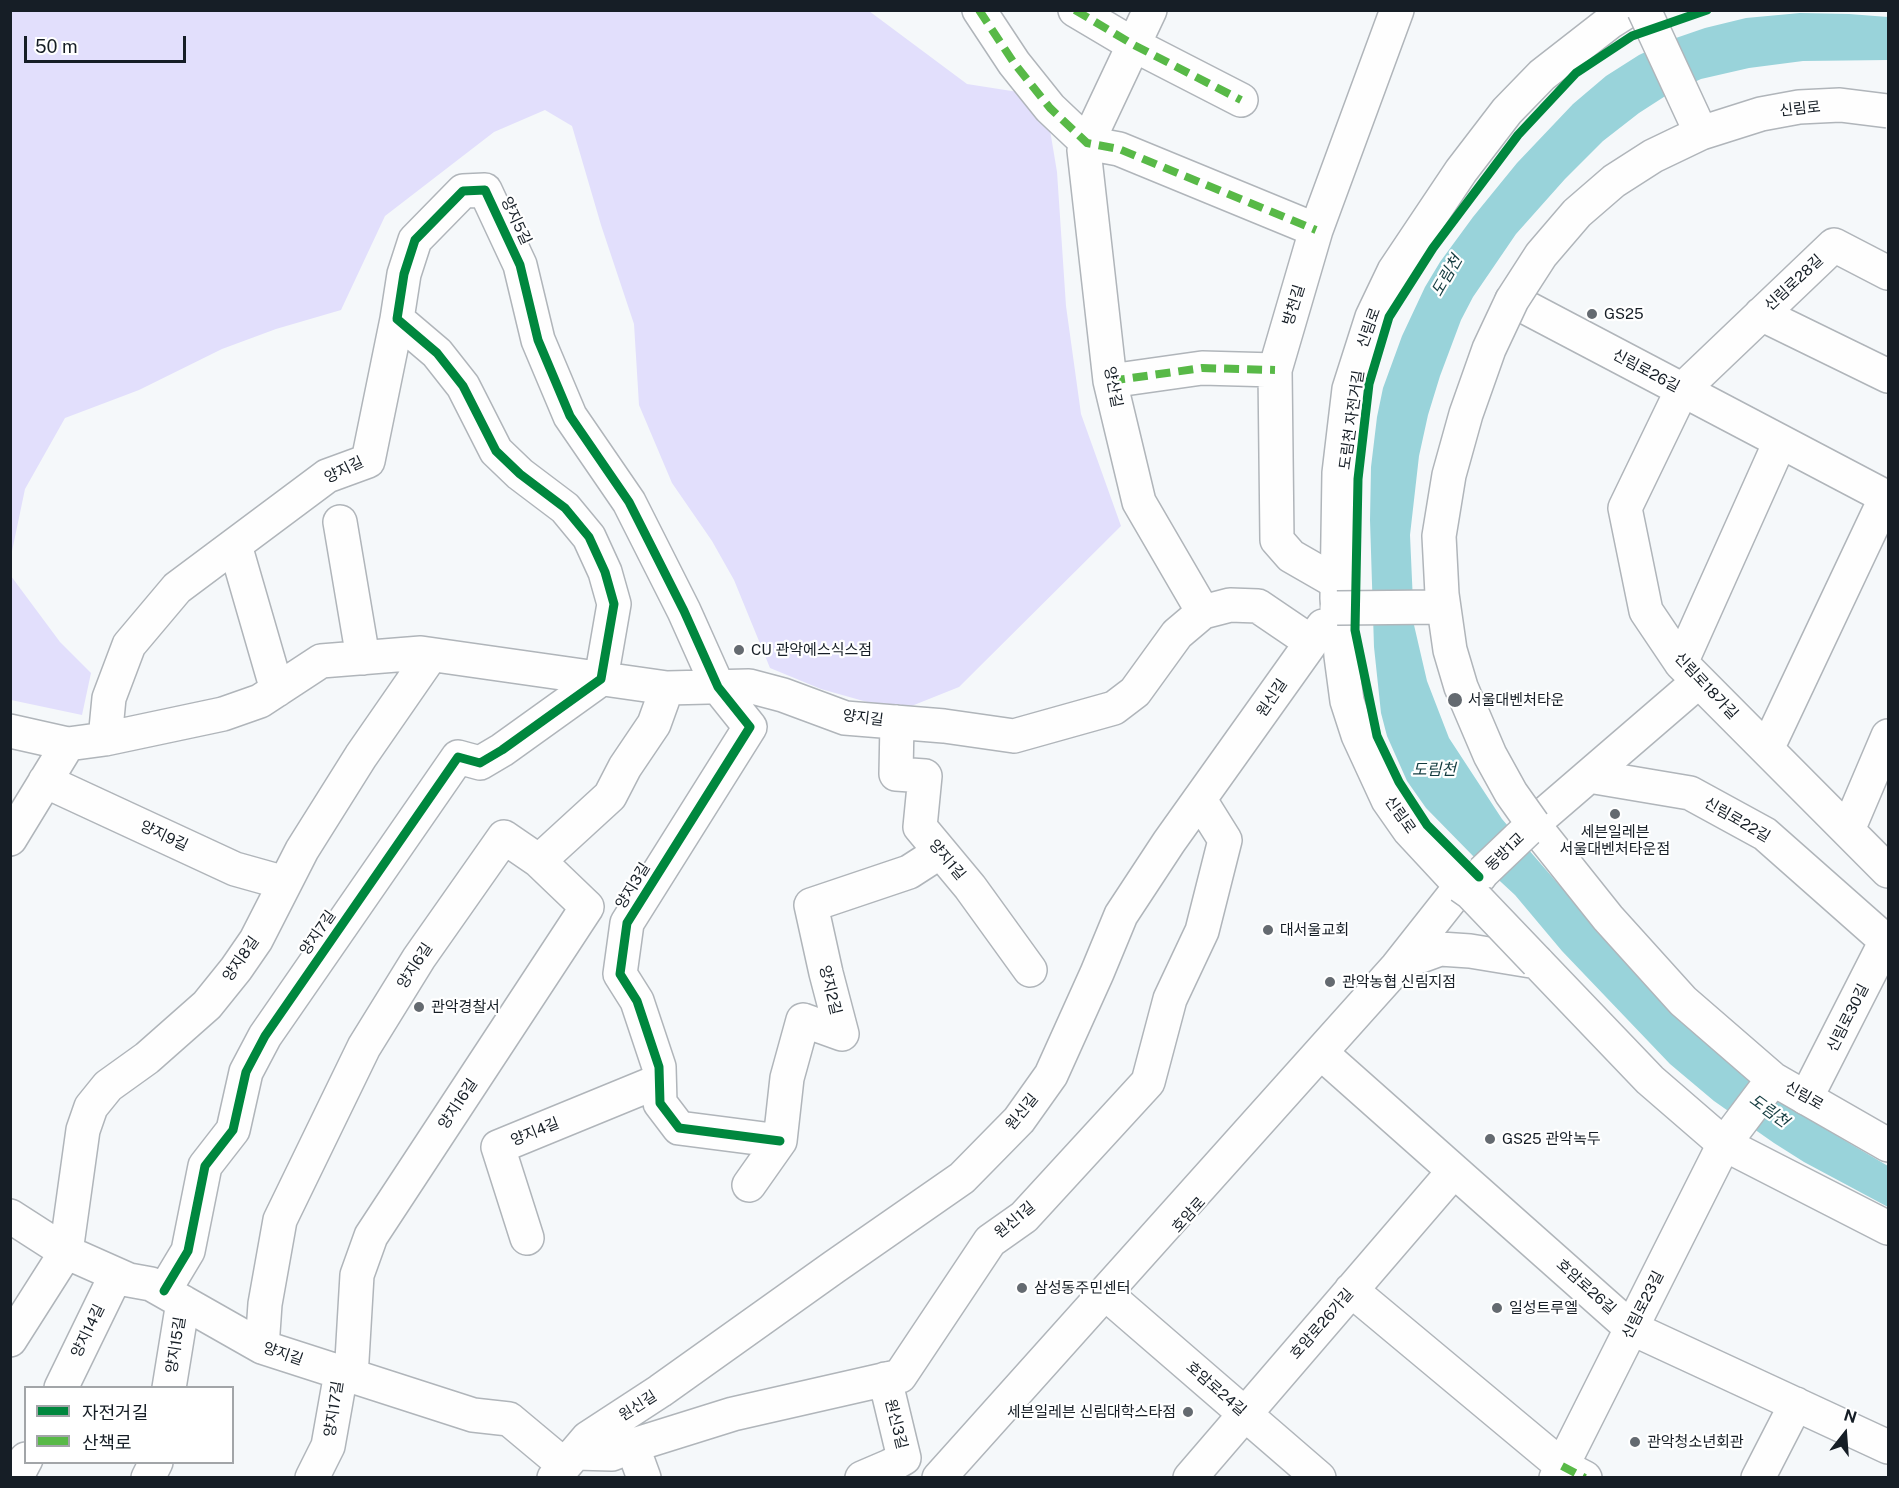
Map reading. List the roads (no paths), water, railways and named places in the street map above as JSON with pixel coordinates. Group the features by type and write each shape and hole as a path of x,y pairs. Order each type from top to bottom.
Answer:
{"street":[{"path":"979,10 1021,72 1050,108 1087,143 1119,149 1316,230"},
{"path":"1075,10 1134,45 1241,100"},
{"name":"양산길","path":"1150,10 1084,150 1110,381 1139,502 1203,612"},
{"name":"방천길","path":"1338,596 1291,556 1277,540 1275,370 1316,230 1397,10"},
{"name":"신림로","path":"1537,962 1473,883 1427,849 1408,830 1388,800 1358,735 1347,701 1341,656 1338,596 1339,473 1349,389 1372,317 1394,271 1461,171 1508,111 1542,75 1629,10"},
{"path":"1644,10 1701,133"},
{"name":"신림로","path":"1888,111 1840,105 1799,107 1761,114 1701,133 1653,156 1614,182 1577,213 1541,255 1512,300 1489,349 1466,414 1449,475 1439,536 1442,607 1450,650 1461,687 1475,722 1530,827 1683,1001 1771,1082 1806,1098 1888,1145"},
{"name":"양지5길","path":"397,319 404,274 415,240 463,191 485,190 520,265 538,340 570,416 629,502 684,611 718,687"},
{"name":"신림로28길","path":"1682,390 1834,245 1888,273"},
{"name":"신림로26길","path":"1512,300 1887,498 1767,749"},
{"name":"신림로28길","path":"1761,314 1888,375"},
{"path":"397,319 437,353 463,386 496,451 520,474 565,508 589,537 605,572 614,603 601,679"},
{"name":"양지길","path":"105,739 109,698 129,645 177,588 327,476 368,461 397,319"},
{"path":"1110,381 1202,368 1275,370"},
{"name":"신림로18가길","path":"1682,390 1625,508 1646,611 1690,672 1888,871"},
{"path":"1530,827 1589,776 1690,672 1780,442"},
{"path":"340,522 363,658"},
{"path":"235,545 277,690"},
{"path":"1338,596 1442,607"},
{"name":"원신길","path":"564,1465 588,1438 660,1391 962,1178 1011,1128 1052,1075 1121,915 1311,642 1338,596"},
{"name":"양지길","path":"10,731 68,744 105,739 223,714 260,701 321,661 421,653 667,688 749,686 783,695 845,718 944,726 1014,736 1114,708 1135,692 1177,634 1203,612 1230,604 1258,606 1311,642"},
{"name":"양지8길","path":"66,1252 83,1130 91,1107 108,1086 147,1058 207,1005 236,969 256,940 302,850 361,756 431,655"},
{"name":"양지7길","path":"174,1297 188,1251 205,1166 233,1130 246,1072 265,1036 458,757 480,763 502,750 601,679"},
{"name":"양지3길","path":"718,687 750,727 627,923 620,974 637,1001 659,1067 660,1103 679,1128 780,1141"},
{"path":"538,861 610,796 625,767 654,724 667,688"},
{"name":"양지1길","path":"897,722 896,774 925,776 920,827 970,887 1030,970"},
{"path":"1848,830 1888,736"},
{"path":"10,838 68,744"},
{"name":"신림로22길","path":"1589,776 1690,794 1765,834 1887,939"},
{"name":"양지9길","path":"45,782 235,869 285,883"},
{"name":"원신1길","path":"564,1465 612,1454 639,1467 733,1414 900,1376 990,1241 1024,1217 1148,1082 1170,999 1202,931 1225,840 1200,800"},
{"name":"동방1교","path":"1415,953 1473,883 1530,827"},
{"name":"양지6길","path":"262,1347 264,1304 280,1220 364,1047 419,958 504,837 538,861"},
{"path":"939,1478 1415,953 1431,901 1427,849"},
{"name":"양지2길","path":"749,1185 780,1141 787,1078 803,1020 842,1034 811,905 909,872 940,852"},
{"name":"양지16길","path":"346,1375 357,1275 371,1236 587,907 538,861"},
{"name":"신림로30길","path":"1806,1098 1887,939"},
{"path":"1415,953 1440,949 1470,951 1537,962 1650,1080 1724,1144 1888,1228"},
{"name":"호암로","path":"965,1478 1113,1300 1328,1059 1415,953"},
{"name":"호암로26길","path":"1328,1059 1631,1328 1888,1447"},
{"name":"양지4길","path":"527,1238 498,1147 659,1081"},
{"name":"신림로23길","path":"1351,1290 1568,1474 1631,1328 1724,1144 1771,1082"},
{"name":"호암로26가길","path":"1190,1478 1454,1171"},
{"name":"양지길","path":"10,1216 66,1252 129,1280 151,1284 262,1347 473,1415 508,1419 564,1465"},
{"path":"10,1340 66,1252"},
{"name":"양지14길","path":"61,1386 116,1275"},
{"name":"양지15길","path":"169,1386 174,1297"},
{"name":"호암로24길","path":"1113,1300 1319,1478"},
{"name":"양지17길","path":"312,1478 328,1446 346,1375"},
{"name":"원신3길","path":"862,1478 904,1458 885,1379"},
{"path":"1758,1478 1796,1404"},
{"path":"16,1478 24,1463"},
{"path":"148,1478 155,1464"}],"water":[{"name":"도림천","path":"1800,13 1888,17 1888,60 1803,61 1749,68 1701,79 1670,93 1603,141 1565,179 1516,234 1473,297 1461,320 1440,376 1419,456 1410,535 1414,625 1427,681 1449,738 1502,819 1599,931 1774,1094 1805,1117 1888,1166 1888,1207 1804,1162 1774,1143 1714,1101 1670,1064 1562,951 1515,895 1426,808 1407,781 1387,736 1381,713 1374,647 1370,520 1371,467 1377,417 1383,388 1402,336 1425,287 1440,262 1517,163 1573,104 1606,76 1639,55 1673,39 1705,28 1746,18"}],"place":[{"name":"GS25","path":"1592,314"},
{"name":"CU 관악에스식스점","path":"739,650"},
{"name":"서울대벤처타운","path":"1455,700"},
{"name":"세븐일레븐 서울대벤처타운점","path":"1615,814"},
{"name":"대서울교회","path":"1268,930"},
{"name":"관악농협 신림지점","path":"1330,982"},
{"name":"관악경찰서","path":"419,1007"},
{"name":"GS25 관악녹두","path":"1490,1139"},
{"name":"삼성동주민센터","path":"1022,1288"},
{"name":"일성트루엘","path":"1497,1308"},
{"name":"세븐일레븐 신림대학스타점","path":"1188,1412"},
{"name":"관악청소년회관","path":"1635,1442"}]}
